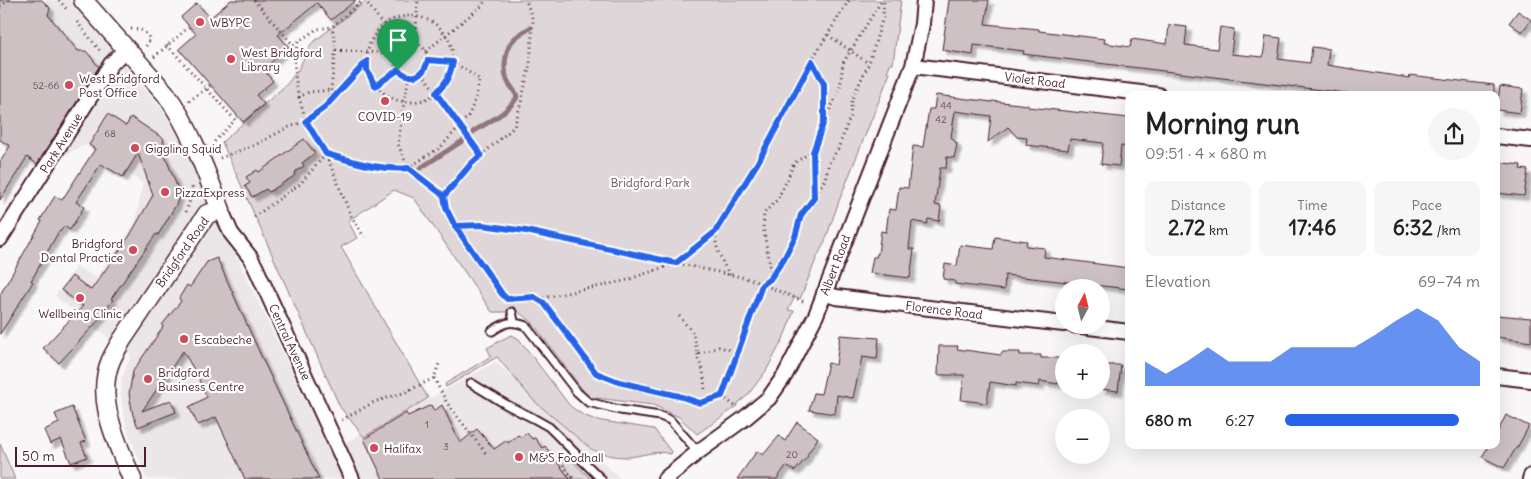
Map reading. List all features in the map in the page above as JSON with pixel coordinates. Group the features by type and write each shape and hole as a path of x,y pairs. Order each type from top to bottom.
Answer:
{"street":[{"name":"Bridgford Road","path":"82,0 166,94 177,110 197,150 221,210 207,214 122,340 110,361 105,381 106,403 117,443 130,478"},
{"name":"Albert Road","path":"665,479 769,398 785,375 816,315 913,66 922,24 924,0"},
{"name":"Park Avenue","path":"0,239 111,64 126,49"},
{"name":"Violet Road","path":"913,66 1125,91"},
{"path":"1500,136 1531,140"},
{"name":"Central Avenue","path":"221,210 231,234 255,266 352,479"},
{"name":"Florence Road","path":"824,293 836,297 1055,323"},
{"path":"1110,330 1125,332"},
{"path":"1500,376 1531,380"}],"lane":[{"path":"512,312 514,321"},
{"path":"492,331 503,324 514,321 526,326 577,392 588,402 660,416 670,420 698,452"},
{"path":"471,383 549,427 601,479"}],"path":[{"path":"0,6 9,0"},
{"path":"59,0 71,14"},
{"path":"254,0 293,45 317,29 332,27 364,0 400,48"},
{"path":"415,44 418,0"},
{"path":"426,51 483,5 484,0"},
{"path":"444,196 471,164 514,127 522,103 530,64 533,21 526,0"},
{"path":"538,299 624,281 676,263 715,232 762,154 812,61 848,0"},
{"path":"814,198 813,152 824,121 840,90 843,63 883,0"},
{"path":"722,396 762,285 772,276 785,257 795,237 801,215 825,179 829,163 838,149 850,118 852,99 869,63 883,17 883,0"},
{"path":"417,16 433,22 446,35 450,43 453,62 445,85 436,93 426,99 404,102 388,97 375,86 367,70 367,52 372,37 383,25 393,19 417,16"},
{"path":"76,21 111,64"},
{"path":"154,57 189,27"},
{"path":"325,107 330,97 336,50 332,27"},
{"path":"828,35 850,52 869,63"},
{"path":"299,42 295,63 296,82 306,121 326,154 351,216 364,237"},
{"path":"404,44 415,44 421,46 426,51 428,60 422,73 416,76 409,76 398,70 395,60 396,54 404,44"},
{"path":"167,45 235,120 213,143 207,146"},
{"path":"336,50 396,54"},
{"path":"326,154 353,162 396,170 408,168 441,146 469,115 476,97 479,79 453,62 428,60"},
{"path":"220,158 306,121 325,107 367,61"},
{"path":"812,61 824,84 824,121"},
{"path":"375,86 398,70"},
{"path":"422,73 481,155"},
{"path":"409,76 398,144 408,168 444,196 446,208 455,226 507,299 534,297 544,303 596,373 619,382 679,396 700,403 722,396"},
{"path":"200,93 211,85"},
{"path":"299,97 309,92 331,90"},
{"path":"772,276 763,227 764,213 777,200 794,163 813,152"},
{"path":"254,217 300,184 326,154"},
{"path":"191,182 193,191"},
{"path":"455,226 482,225 526,231 750,279 796,297"},
{"path":"715,232 715,242 725,267 731,275"},
{"path":"679,316 693,333 698,359 703,370 705,390"},
{"path":"698,354 719,347 731,350"},
{"path":"339,421 374,402 406,392 434,378 440,361"},
{"path":"434,378 447,403 487,455"},
{"path":"722,396 736,406"},
{"path":"557,457 573,479"}],"shaded area":[{"path":"0,0 70,0 173,122 329,451 496,362 621,479 147,479 128,432 123,411 122,378 131,355 55,296 77,266 96,278 135,224 143,183 85,145 42,167 0,143"}],"green space":[{"name":"Bridgford Park","path":"367,0 901,0 893,64 890,64 887,72 890,73 825,241 800,299 795,297 788,310 794,311 783,339 766,371 736,407 697,434 679,417 653,405 588,397 531,321 518,312 492,312 414,198 394,190 348,221 357,238 341,247 428,398 364,437 340,407 222,142 287,84 298,70 311,44"},
{"path":"512,335 519,339 570,406 583,415 596,420 654,429 672,453 622,457 604,454 591,449 533,400 497,357 446,387 445,384 491,356 487,348"},
{"path":"0,444 15,479 0,479"},
{"path":"566,455 591,479 574,479 560,459"}],"building":[{"path":"0,0 42,0 50,8 48,15 78,51 86,51 99,67 37,164 27,157 0,200 0,162 10,146 0,140"},
{"name":"West Bridgford Library","path":"231,0 356,0 331,20 317,3 278,35 289,47 263,69 273,81 256,95 264,104 243,122 179,49 196,34 181,17 197,3 210,18"},
{"path":"949,0 989,0 985,24 1039,29 1039,31 1105,39 1104,43 1130,47 1132,39 1167,44 1169,25 1187,27 1185,45 1217,49 1220,27 1234,29 1231,54 1263,57 1266,36 1281,38 1278,59 1310,63 1312,47 1329,49 1327,65 1409,78 1410,75 1494,85 1494,91 1330,91 1023,54 1024,51 974,45 973,55 942,50"},
{"path":"1518,11 1531,20 1522,32 1509,23"},
{"path":"1500,86 1523,89 1520,113 1500,110"},
{"path":"936,95 1125,118 1125,146 1121,146 1119,166 1101,164 1103,143 1070,139 1068,150 1026,145 1027,138 1017,137 1008,127 988,142 991,116 955,111 951,137 957,144 954,158 947,157 946,168 940,168 935,205 941,206 939,221 928,219 927,224 912,221 909,249 914,249 910,278 870,273 873,257 876,257 878,254 881,231 886,232 889,209 896,210 899,187 908,188 913,146 923,147 929,109 934,109"},
{"path":"108,114 126,126 131,117 164,139 162,148 179,196 176,205 158,235 156,234 111,299 113,300 95,324 59,363 43,348 83,306 61,290 72,276 91,290 129,237 153,195 138,153 123,177 101,164 76,202 84,207 70,230 64,226 59,231 31,281 33,282 0,334 0,295 55,196 62,200 95,149 89,145"},
{"path":"304,139 315,153 302,163 304,166 296,171 294,176 269,192 266,189 252,197 245,186 250,183 246,177 257,170 259,172"},
{"path":"1500,162 1521,165 1520,169 1528,170 1524,196 1500,193"},
{"path":"995,237 1027,241 1026,246 1045,248 1044,257 1125,267 1125,289 1110,287 1110,279 1055,279 1055,281 1005,275 1004,290 955,284 955,281 943,279 945,264 957,266 960,245 993,249"},
{"path":"217,258 319,479 245,479 216,417 198,425 189,407 207,397 183,351 142,411 171,400 176,412 138,427 133,415 129,394 133,371 163,327 162,325 181,301 179,298 187,285 190,287 207,262"},
{"path":"1500,315 1531,318 1531,342 1500,338"},
{"path":"840,335 879,338 877,359 862,357 853,398 837,395 835,414 809,410 814,393 821,394 828,363 836,365"},
{"path":"939,346 958,346 957,349 1001,355 1002,352 1020,352 1020,355 1041,355 1041,358 1055,358 1055,384 1040,381 1039,386 1016,383 1016,386 990,382 987,403 961,400 964,375 938,375"},
{"path":"1110,365 1121,365 1118,391 1110,390"},
{"path":"431,405 434,411 442,405 460,443 477,429 494,449 507,440 508,443 518,435 521,437 527,433 532,439 535,438 542,448 545,446 570,479 383,479 364,439 406,413 408,416"},
{"path":"72,407 86,441 81,443 87,457 71,463 61,439 50,444 44,430 59,423 55,414"},
{"path":"1506,415 1529,426 1504,468 1482,457 1487,449 1500,449 1500,427"},
{"path":"797,422 818,438 808,456 795,471 786,466 777,479 737,479 757,451 763,455 779,436 785,441"}],"waterway":[{"path":"473,132 503,112 517,97 507,80 505,70 506,59 514,39 530,28"},
{"path":"419,169 464,140"}],"place":[{"name":"WBYPC","path":"200,22"},
{"name":"West Bridgford Library","path":"231,59"},
{"name":"West Bridgford Post Office","path":"69,85"},
{"name":"COVID-19","path":"385,101"},
{"name":"Giggling Squid","path":"135,148"},
{"name":"PizzaExpress","path":"165,192"},
{"name":"Bridgford Dental Practice","path":"133,250"},
{"name":"Wellbeing Clinic","path":"80,298"},
{"name":"Escabeche","path":"184,339"},
{"name":"Bridgford Business Centre","path":"148,379"},
{"name":"Halifax","path":"374,448"},
{"name":"M&S Foodhall","path":"519,457"}],"route":[{"path":"398,70 375,86 367,70 367,61 325,107 306,121 326,154 353,162 396,170 408,168 444,196 446,208 455,226 502,294 507,299 534,297 544,303 596,373 619,382 679,396 700,403 722,396 762,285 770,279 785,257 795,237 801,215 814,198 813,152 824,121 824,84 812,61 758,162 715,232 676,263 526,231 482,225 455,226 446,208 444,196 481,155 436,93 445,85 453,62 428,60 422,73 416,76 409,76 398,70"}]}
